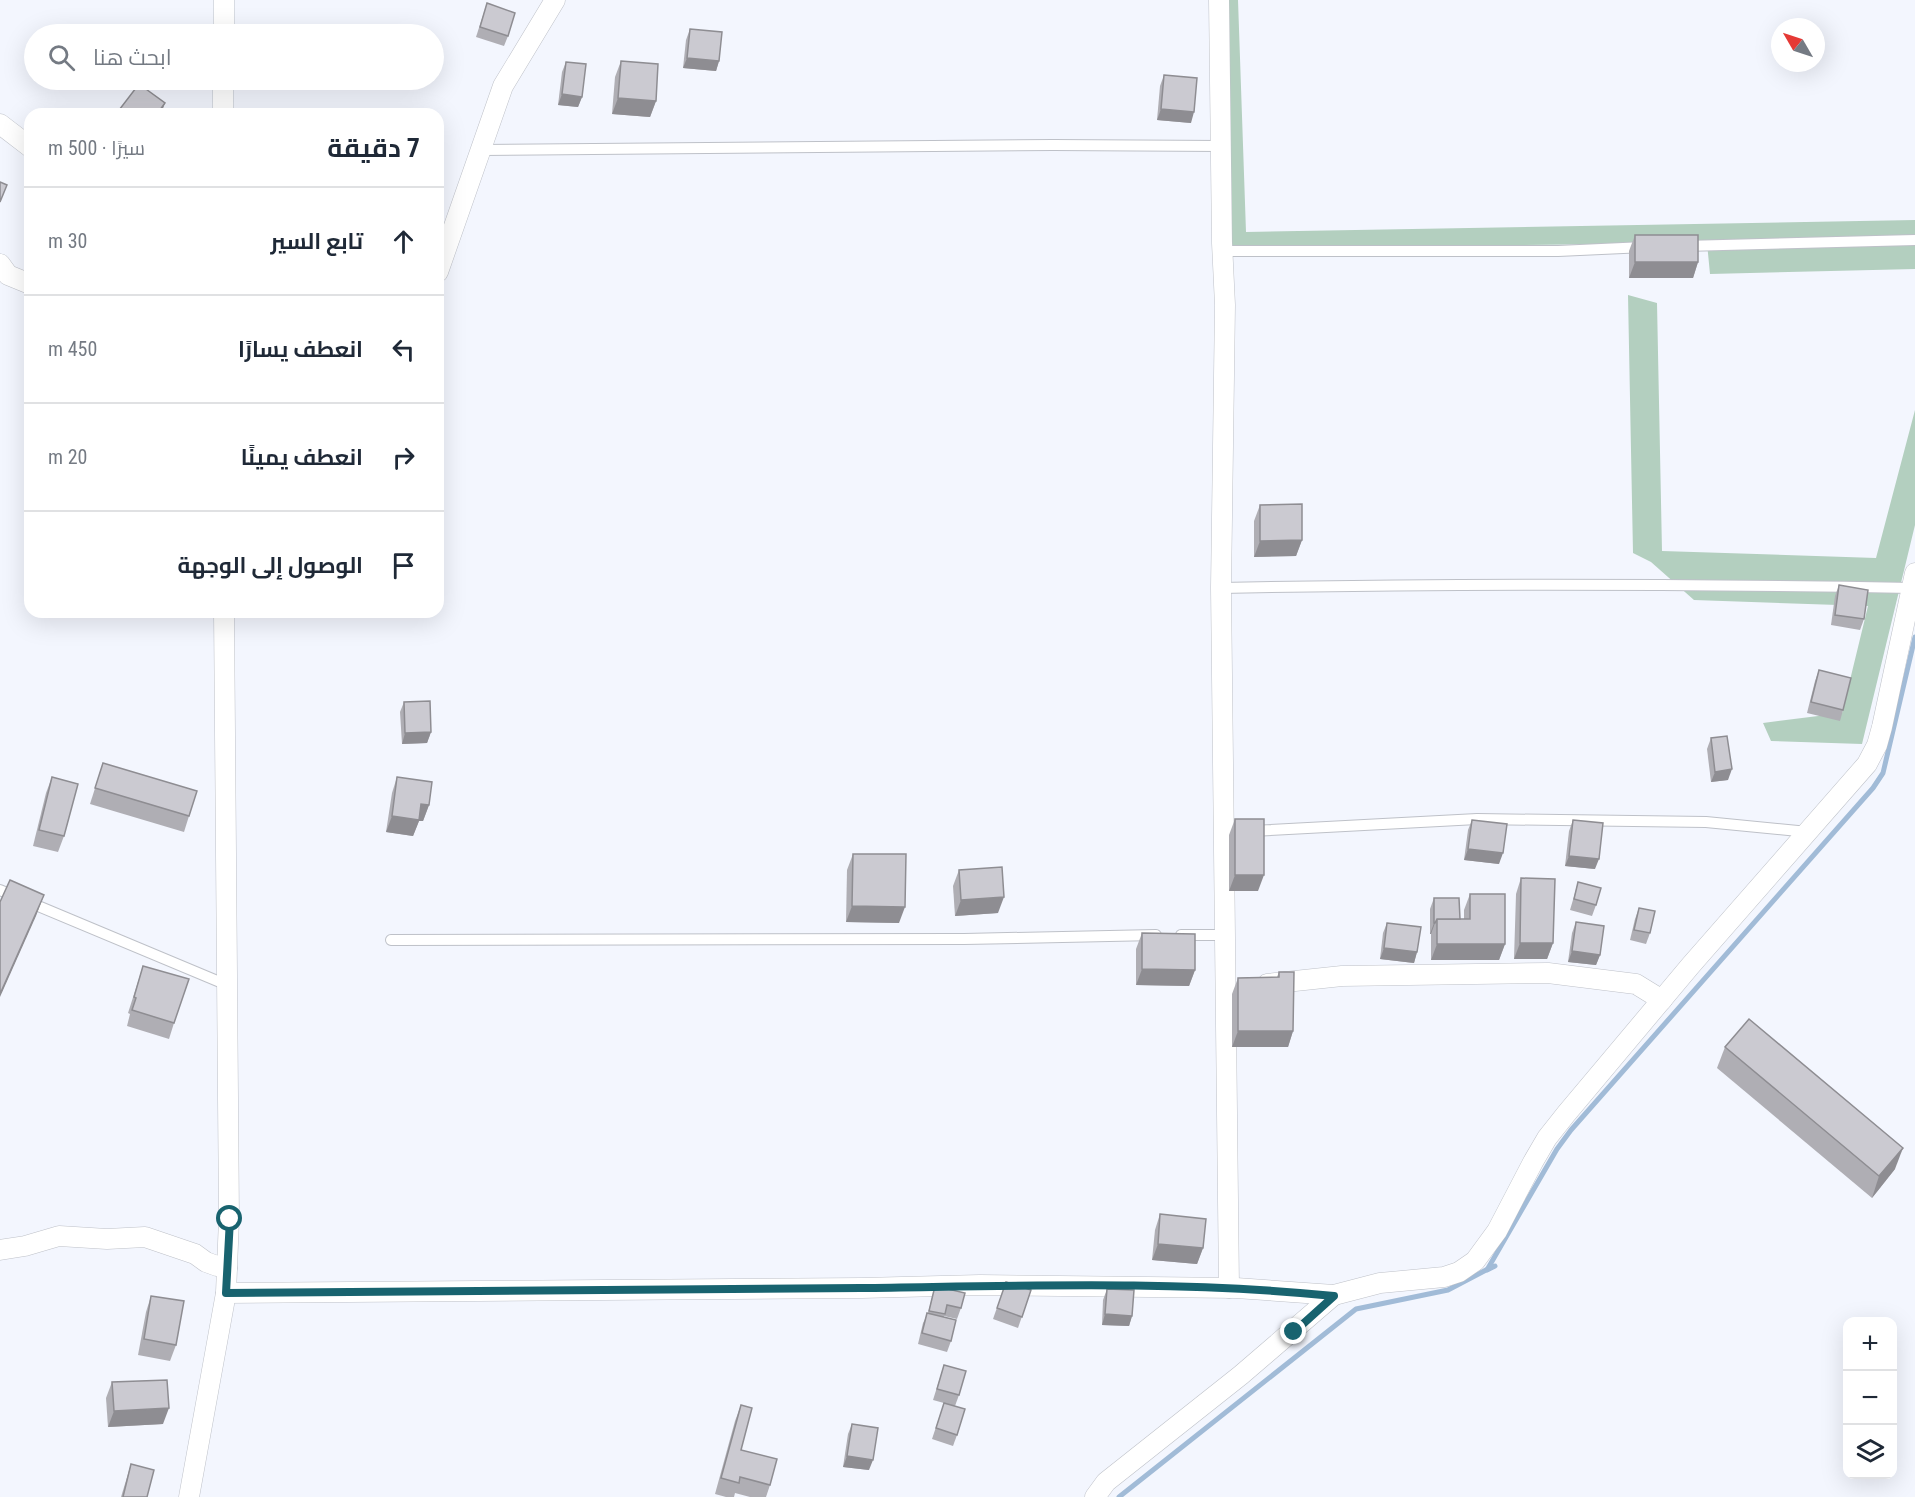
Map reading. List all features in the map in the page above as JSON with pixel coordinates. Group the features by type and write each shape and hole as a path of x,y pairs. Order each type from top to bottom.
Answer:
{"street":[{"path":"224,0 224,24"},
{"path":"444,255 503,86 555,0"},
{"path":"1219,0 1224,304 1221,588 1229,1288"},
{"path":"223,90 223,108"},
{"path":"0,124 24,142"},
{"path":"0,264 8,275 24,282"},
{"path":"226,1293 980,1285 1229,1288 1334,1296 1380,1283 1444,1277 1460,1272 1475,1261 1497,1231 1548,1138 1662,1000 1867,764 1877,745 1913,581"},
{"path":"189,1497 226,1293 230,1219 224,618"},
{"path":"1226,988 1342,976 1548,973 1636,984 1662,1000"},
{"path":"0,1251 59,1236 107,1239 145,1237 195,1254 216,1266 227,1268"},
{"path":"1095,1497 1106,1482 1250,1368 1334,1296"}],"lane":[{"path":"481,150 1053,145 1221,147"},
{"path":"1223,251 1558,251 1915,240"},
{"path":"1221,588 1913,581"},
{"path":"1224,832 1477,819 1706,822 1808,832"},
{"path":"0,890 227,985"},
{"path":"391,940 964,939 1225,935"}],"green space":[{"path":"1221,0 1238,0 1246,232 1915,220 1915,269 1710,274 1707,243 1225,248"},
{"path":"1628,295 1657,303 1662,551 1876,558 1915,410 1915,525 1862,744 1771,741 1763,723 1842,713 1868,606 1694,600 1651,562 1633,553"}],"building":[{"path":"487,3 515,13 508,36 480,27"},
{"path":"690,29 722,32 719,61 687,58"},
{"path":"621,61 658,64 656,101 618,98"},
{"path":"566,62 586,64 582,97 562,94"},
{"path":"1164,75 1197,78 1194,112 1161,109"},
{"path":"134,90 147,90 165,103 161,108 121,108"},
{"path":"0,182 7,185 0,202"},
{"path":"1635,235 1698,235 1698,262 1635,262"},
{"path":"1302,504 1302,540 1260,541 1260,505"},
{"path":"1839,585 1868,590 1864,619 1835,615"},
{"path":"1819,670 1851,678 1843,710 1811,702"},
{"path":"430,701 431,732 405,733 404,702"},
{"path":"1727,736 1732,769 1715,772 1711,738"},
{"path":"103,763 197,791 189,816 95,788"},
{"path":"52,777 78,784 64,836 39,830"},
{"path":"397,777 432,782 429,805 421,804 419,820 392,816"},
{"path":"1235,819 1264,819 1264,875 1235,875"},
{"path":"1472,820 1507,824 1503,853 1468,849"},
{"path":"1573,820 1603,823 1599,859 1569,856"},
{"path":"853,854 906,854 905,907 852,906"},
{"path":"1002,867 1004,897 961,900 959,870"},
{"path":"1521,878 1555,879 1553,943 1520,943"},
{"path":"10,880 44,895 0,994 0,902"},
{"path":"1578,882 1601,888 1596,905 1574,899"},
{"path":"1470,894 1505,894 1505,944 1437,944 1437,919 1470,919"},
{"path":"1434,898 1459,898 1460,919 1437,919 1434,923"},
{"path":"1639,908 1655,911 1650,933 1634,930"},
{"path":"1576,922 1604,926 1600,955 1572,951"},
{"path":"1387,923 1421,927 1417,952 1384,948"},
{"path":"1142,933 1195,934 1195,970 1142,969"},
{"path":"143,966 189,979 174,1023 132,1010"},
{"path":"1279,972 1294,972 1293,1031 1238,1031 1238,978 1279,977"},
{"path":"1749,1019 1903,1148 1879,1176 1725,1047"},
{"path":"1160,1214 1206,1219 1203,1248 1158,1244"},
{"path":"1006,1282 1031,1290 1022,1317 997,1308"},
{"path":"935,1286 965,1293 961,1308 947,1305 945,1314 929,1311"},
{"path":"1107,1289 1134,1290 1132,1316 1105,1314"},
{"path":"151,1296 184,1301 176,1345 144,1339"},
{"path":"927,1313 956,1320 951,1341 922,1333"},
{"path":"944,1365 966,1371 959,1395 937,1389"},
{"path":"167,1380 169,1408 114,1411 112,1382"},
{"path":"944,1403 965,1409 957,1435 936,1428"},
{"path":"741,1405 752,1408 741,1450 777,1459 770,1485 740,1477 739,1483 721,1478"},
{"path":"852,1424 878,1428 873,1460 847,1456"},
{"path":"131,1464 154,1470 147,1497 123,1497"}],"waterway":[{"path":"1495,1266 1487,1270 1557,1149 1571,1130 1873,788 1883,773 1915,637"},
{"path":"1119,1497 1356,1309 1448,1290 1488,1269"}],"route":[{"path":"230,1219 226,1293 980,1285 1236,1288 1334,1296 1294,1332"}]}
